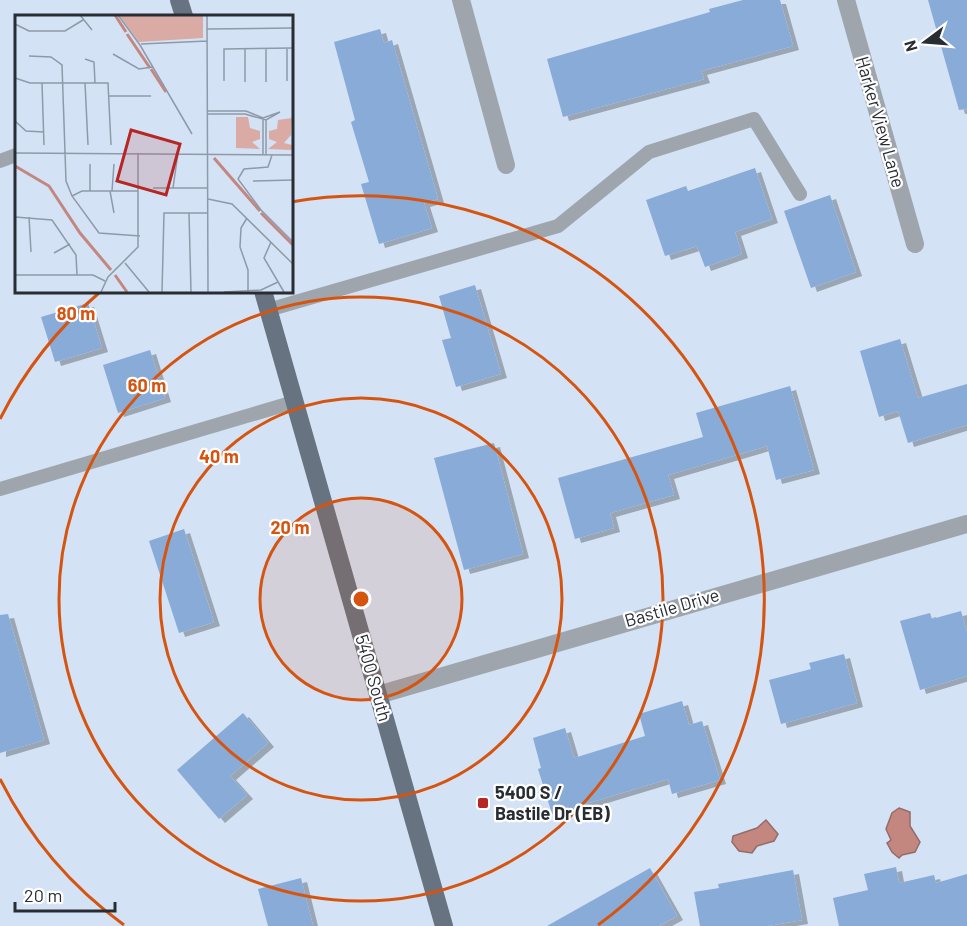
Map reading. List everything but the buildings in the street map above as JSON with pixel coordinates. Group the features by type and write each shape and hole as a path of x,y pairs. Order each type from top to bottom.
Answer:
{"main road":[{"path":"179,0 184,15"},
{"name":"5400 South","path":"263,292 444,926"}],"street":[{"path":"461,0 506,165"},
{"name":"Harker View Lane","path":"846,0 915,244"},
{"name":"Bastile Drive","path":"378,695 967,524"}],"lane":[{"path":"268,310 558,226 649,152 754,119 800,194"},
{"path":"0,161 15,155"},
{"path":"0,489 294,402"}],"shaded area":[{"path":"899,808 910,812 910,826 920,842 915,852 899,858 887,843 891,840 886,829 892,813"},
{"path":"766,820 778,834 774,841 757,846 752,853 739,851 732,842 733,836 757,828"}],"place":[{"name":"5400 S / Bastile Dr (EB)","path":"483,803"}]}
